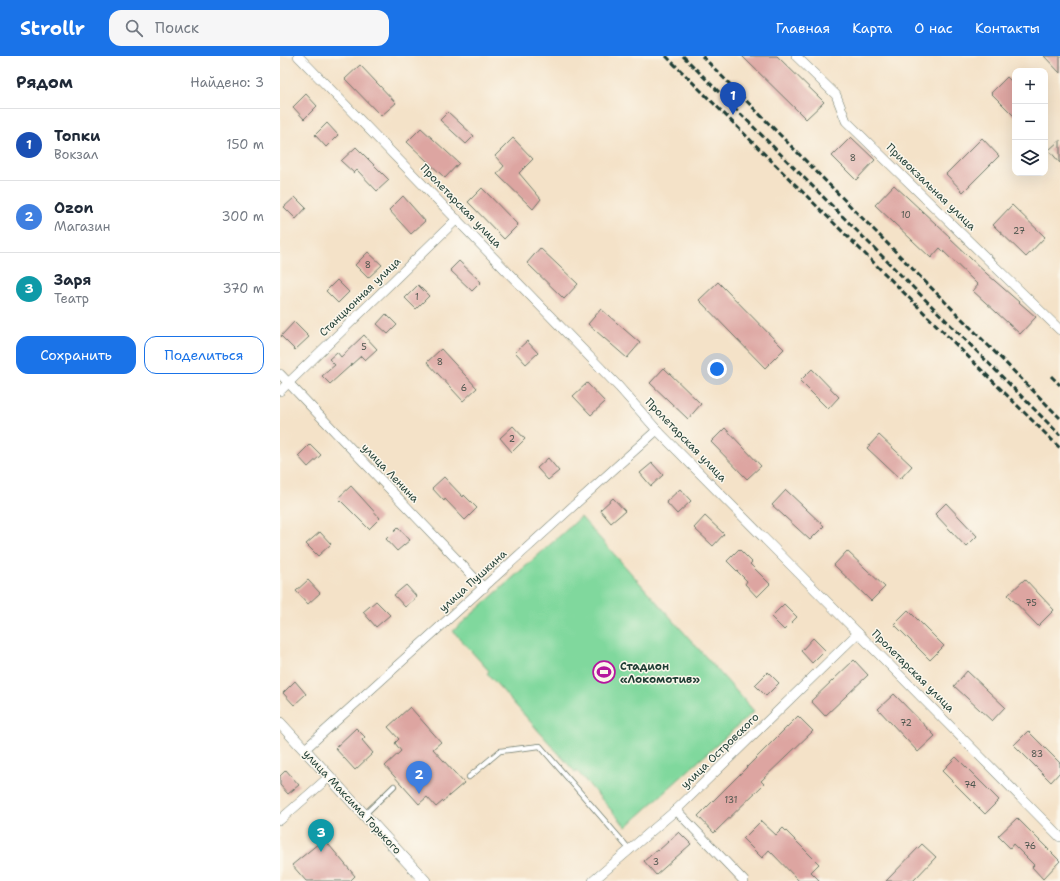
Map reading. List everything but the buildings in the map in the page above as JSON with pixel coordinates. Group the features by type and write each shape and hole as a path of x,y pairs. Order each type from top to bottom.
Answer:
{"street":[{"name":"Пролетарская улица","path":"298,56 619,387 657,430 1060,837"},
{"name":"Привокзальная улица","path":"796,56 836,95 846,121 1060,330"},
{"name":"Станционная улица","path":"280,391 457,219"},
{"name":"улица Ленина","path":"280,374 484,588"},
{"name":"улица Пушкина","path":"304,750 657,430"},
{"name":"улица Островского","path":"593,881 676,810 858,633"},
{"name":"улица Максима Горького","path":"280,723 425,881"},
{"path":"280,820 329,777"},
{"path":"676,810 744,881"}],"lane":[{"path":"469,777 500,751 540,746 630,850"},
{"path":"364,815 394,786"}],"green space":[{"name":"Стадион «Локомотив»","path":"581,517 754,711 626,827 487,673 489,671 453,631"}],"railway":[{"path":"666,56 1060,448"},
{"path":"683,56 1060,435"},
{"path":"702,56 1060,418"},
{"path":"1051,376 1060,385"}],"place":[{"name":"Топки","path":"733,115"},
{"name":"Стадион «Локомотив»","path":"604,672"},
{"name":"Ozon","path":"419,794"},
{"name":"Заря","path":"321,852"}]}
